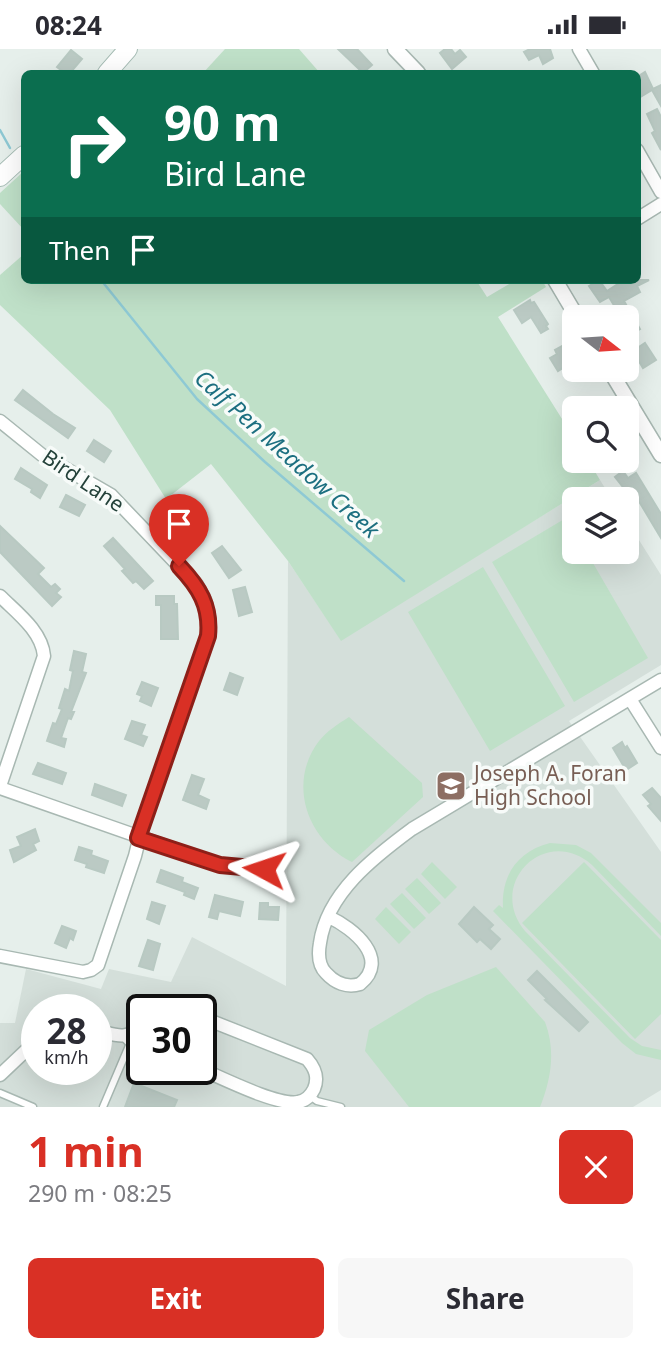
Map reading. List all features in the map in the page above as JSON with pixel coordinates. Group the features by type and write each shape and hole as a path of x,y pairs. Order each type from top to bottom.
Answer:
{"main road":[{"path":"110,70 128,49"},
{"path":"0,177 21,158"}],"street":[{"path":"579,49 591,70"},
{"path":"400,50 416,70"},
{"path":"641,157 661,192"},
{"path":"641,216 661,204"},
{"path":"557,284 570,305"},
{"path":"617,382 661,455"},
{"name":"Bird Lane","path":"0,421 42,455 111,495 197,585 205,600 209,618 208,636 138,838 135,856 99,962 91,970 83,972 0,956"},
{"path":"0,596 37,634 42,642 44,656 0,787 220,865 264,869"},
{"path":"329,917 351,930 371,953 373,960 370,972 360,984 348,986 340,983 321,967 318,952 320,939 329,917 346,888 383,850 412,829 661,680"},
{"path":"630,699 661,748"},
{"path":"217,1023 307,1059 317,1076 310,1096 296,1103 280,1101 217,1075"},
{"path":"0,1075 21,1055"}],"lane":[{"path":"103,1107 126,1056"},
{"path":"0,1093 33,1107"},
{"path":"310,1096 317,1101 341,1107"}],"shaded area":[{"name":"Joseph A. Foran High School","path":"600,480 604,487 589,487"},
{"name":"Joseph A. Foran High School","path":"562,503 562,564 639,564 639,540 661,575 661,665 569,721 661,852 661,1090 633,1107 0,1107 0,1023 15,1023 26,969 101,989 109,969 171,982 192,937 286,986 288,561 341,640"}],"green space":[{"path":"225,49 299,49 317,70 206,70"},
{"path":"21,174 21,227 0,204 0,193"},
{"path":"21,257 21,284 479,284 487,297 509,284 544,284 546,287 498,317 562,419 562,473 596,473 600,480 589,487 562,487 562,504 341,641 288,561 211,464 166,499 110,410 0,305 0,275"},
{"path":"562,520 562,564 594,564 648,658 574,702 492,562"},
{"path":"483,567 565,706 490,751 408,612"},
{"path":"349,717 422,783 423,797 352,862 323,840 313,825 304,792 304,775 309,757 329,731"},
{"path":"550,843 576,845 591,853 661,923 661,936 592,865 574,854 556,851 540,855 526,865 517,879 512,895 515,913 525,931 630,1038 642,1046 661,1050 661,1060 636,1054 622,1043 493,911 499,905 503,908 505,885 514,866 529,852"},
{"path":"432,862 457,887 445,899 421,874"},
{"path":"584,862 661,940 661,1014 635,1039 522,923"},
{"path":"417,878 441,903 429,914 405,889"},
{"path":"402,893 426,918 414,929 390,904"},
{"path":"386,907 411,932 399,944 375,919"},
{"path":"496,967 545,1022 551,1065 540,1107 409,1107 365,1051 369,1030 427,995"}],"building":[{"path":"338,49 357,49 372,65 366,70 360,70"},
{"path":"451,49 455,54 460,50 466,57 452,69 440,53"},
{"path":"530,49 550,49 553,58 543,64 539,55 529,60 524,52"},
{"path":"71,50 82,59 73,70 61,70 57,67"},
{"path":"645,72 653,89 661,85 661,106 652,90 641,97 641,74"},
{"path":"657,109 661,117 661,150 652,133 655,131 647,114"},
{"path":"592,284 602,284 607,291 618,284 641,284 637,286 640,292 624,301 626,305 614,305 609,297 600,302 589,286"},
{"path":"530,300 548,324 548,329 541,333 531,317 522,323 514,310"},
{"path":"645,343 656,360 643,368 639,361 639,347"},
{"path":"562,346 562,368 558,371 550,358 557,354 555,350"},
{"path":"23,390 75,428 68,438 15,400"},
{"path":"94,440 111,451 104,462 87,451"},
{"path":"21,468 47,485 40,498 31,492 32,489 15,479"},
{"path":"624,473 628,478 636,473 661,514 661,538 639,501 639,487 623,487 615,477"},
{"path":"66,495 85,505 79,516 60,507"},
{"path":"0,526 44,568 38,574 51,587 55,584 60,589 56,593 61,597 52,606 0,552"},
{"path":"113,538 153,581 144,589 136,581 133,583 122,571 125,569 104,546"},
{"path":"222,546 241,570 229,578 212,553"},
{"path":"245,587 252,612 239,616 233,590"},
{"path":"156,596 174,596 174,604 177,604 178,639 161,639 161,605 156,605"},
{"path":"74,651 86,654 82,672 86,673 71,712 74,712 71,719 68,718 61,738 66,739 64,747 47,741 53,723 56,724 62,709 59,708 65,689 69,691"},
{"path":"230,673 243,678 237,695 224,690"},
{"path":"142,682 158,688 151,706 140,701 142,696 137,694"},
{"path":"132,721 145,725 141,735 147,737 143,746 125,739"},
{"path":"622,742 637,763 626,770 613,748"},
{"path":"38,763 66,773 62,784 33,774"},
{"path":"192,775 204,779 198,795 209,800 206,809 183,800"},
{"path":"95,784 126,795 122,806 92,795"},
{"path":"652,788 661,798 661,821 648,806 651,804 643,795"},
{"path":"35,829 39,841 33,844 36,850 14,862 10,850 21,846 17,837"},
{"path":"79,847 108,861 104,873 75,860"},
{"path":"161,870 183,878 182,882 198,888 194,899 184,895 185,892 157,882"},
{"path":"215,895 243,902 240,916 219,911 217,919 209,917"},
{"path":"152,902 165,906 159,924 147,919"},
{"path":"260,903 268,903 268,907 279,907 278,920 259,919"},
{"path":"474,907 493,925 489,929 500,939 491,949 480,939 477,942 459,924"},
{"path":"62,926 76,931 66,948 55,943"},
{"path":"148,940 160,944 153,970 139,966"},
{"path":"537,971 588,1022 579,1031 545,1000 547,999 528,980"},
{"path":"133,1085 177,1100 174,1107 125,1107"}],"waterway":[{"name":"Calf Pen Meadow Creek","path":"0,130 10,148"},
{"name":"Calf Pen Meadow Creek","path":"104,284 197,399 265,462 404,581"}],"place":[{"name":"Joseph A. Foran High School","path":"451,786"}],"route":[{"path":"179,566 197,585 205,600 209,618 208,636 138,838 220,865 264,869"}]}
